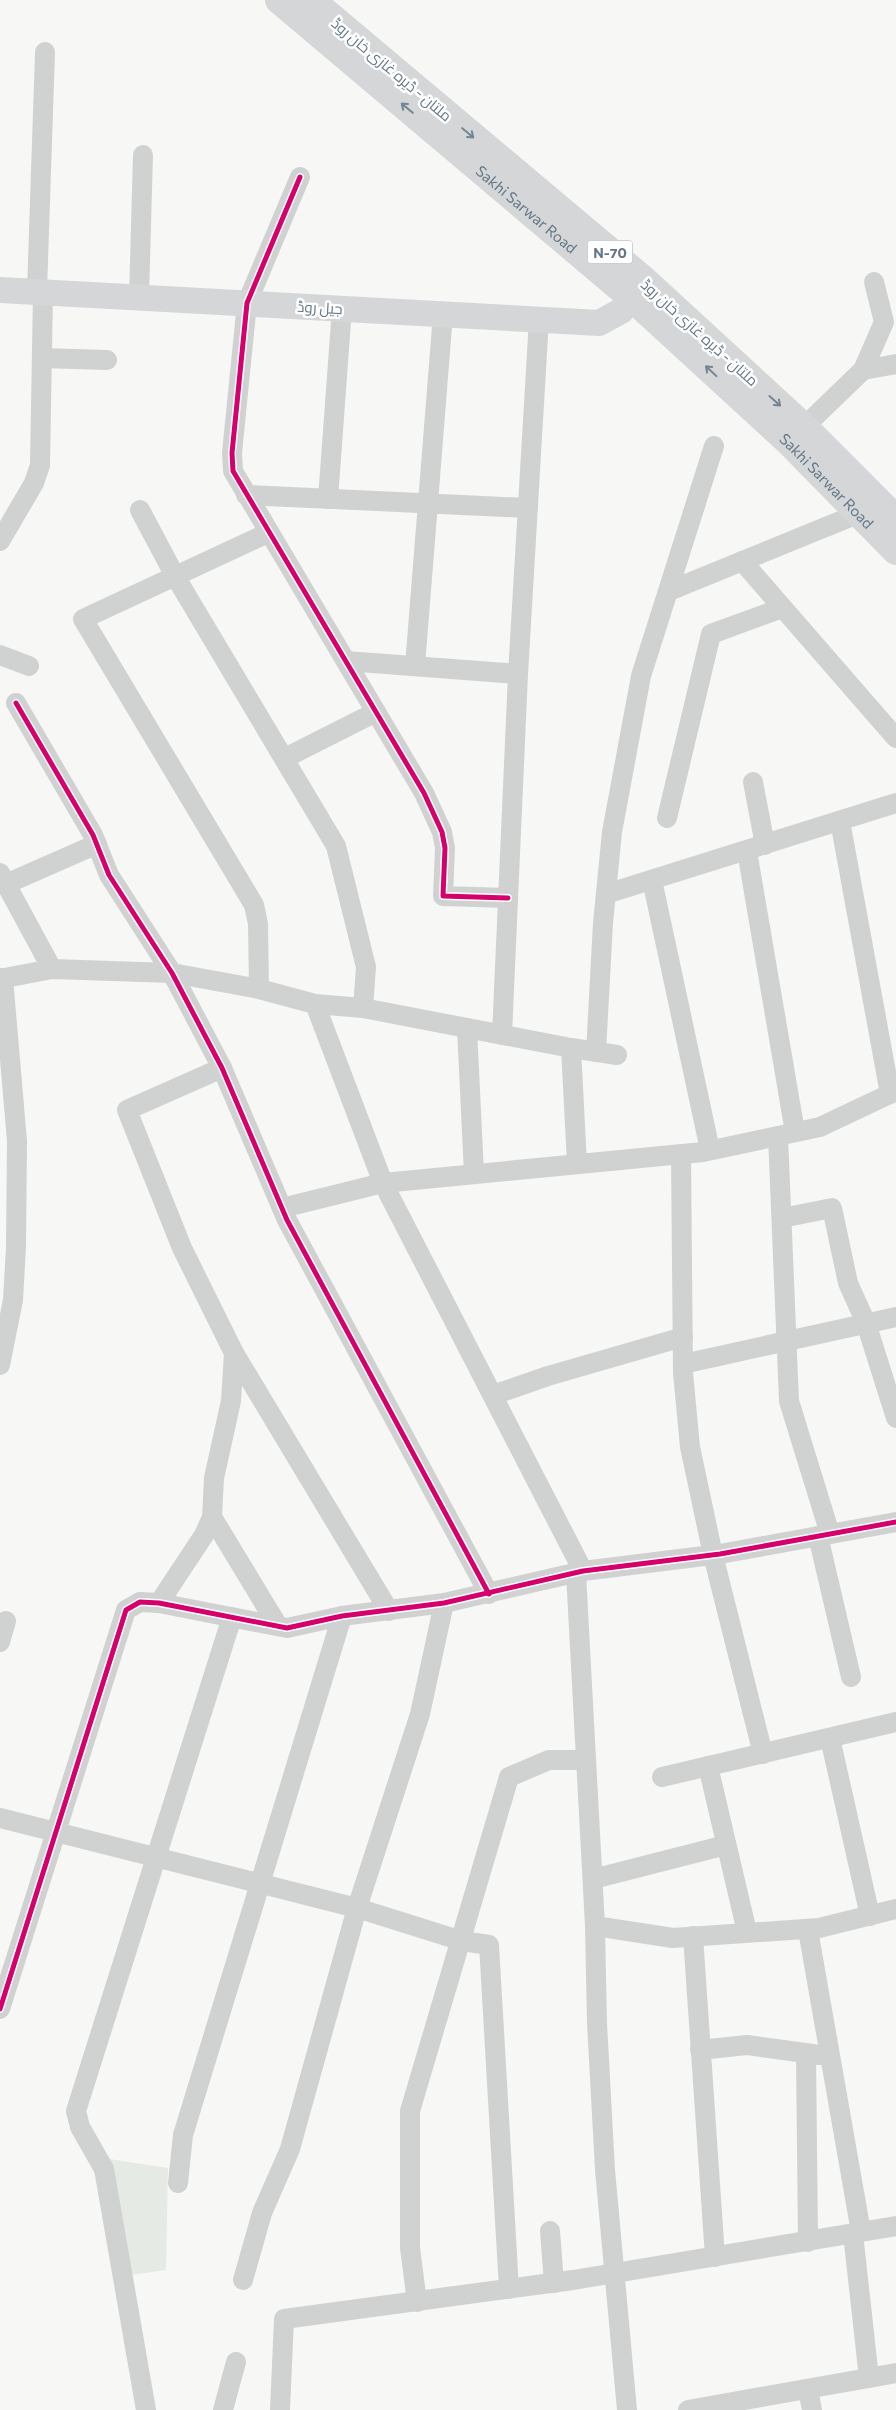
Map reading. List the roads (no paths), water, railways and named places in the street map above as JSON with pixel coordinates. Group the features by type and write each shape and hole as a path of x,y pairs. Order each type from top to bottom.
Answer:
{"highway":[{"name":"Sakhi Sarwar Road","path":"280,0 384,75 789,442 896,551"},
{"name":"ملتان - ڈیرہ غازی خان روڈ","path":"311,0 384,75 644,280 804,427 896,519"}],"main road":[{"name":"جیل روڈ","path":"0,290 599,323 620,311 632,298"}],"street":[{"path":"0,541 34,483 40,464 42,358 40,292 45,52"},
{"path":"139,297 143,155"},
{"path":"300,177 247,303 232,453 233,471 268,533 424,793 442,832 444,848 443,896 508,898"},
{"path":"804,427 863,370 884,322 874,282"},
{"path":"328,499 342,308"},
{"path":"415,666 443,314"},
{"path":"502,1035 518,674 539,319"},
{"path":"42,358 107,360"},
{"path":"863,370 896,364"},
{"path":"596,1052 612,832 642,676 714,446"},
{"path":"246,495 528,508"},
{"path":"140,510 176,576 336,846 366,966 363,1008"},
{"path":"669,591 860,513"},
{"path":"259,989 258,924 254,905 83,619 268,533"},
{"path":"742,561 896,738"},
{"path":"667,818 711,634 782,608"},
{"path":"0,655 29,666"},
{"path":"346,661 518,674"},
{"path":"16,703 68,789 97,844 109,876 172,974 222,1068 282,1208 489,1594"},
{"path":"284,758 376,712"},
{"path":"753,782 756,848 786,1134 782,1218 789,1401 824,1535 851,1677"},
{"path":"606,894 756,848 896,802"},
{"path":"282,1208 383,1182 710,1150 820,1127 893,1093 840,821"},
{"path":"52,969 3,878 97,844"},
{"path":"652,880 710,1150"},
{"path":"0,1364 6,1299 16,1247 17,1141 1,979 52,969 172,974 259,989 315,1004 363,1008 617,1055"},
{"path":"315,1004 383,1182 493,1395 580,1572 586,1760 595,1926 597,2023 613,2273 627,2410"},
{"path":"466,1028 474,1174"},
{"path":"571,1048 576,1164"},
{"path":"222,1068 127,1110 182,1248 234,1353 389,1611"},
{"path":"681,1154 683,1364 690,1447 713,1555 763,1754"},
{"path":"782,1218 832,1208 848,1283 866,1323 896,1418"},
{"path":"683,1364 896,1317"},
{"path":"493,1395 548,1376 683,1337"},
{"path":"159,1603 204,1535 212,1517 214,1478 231,1400 234,1353"},
{"path":"212,1517 278,1626"},
{"path":"0,2009 126,1610 140,1602 159,1603 287,1628 342,1616 444,1603 580,1572 713,1555 896,1522"},
{"path":"243,2280 262,2213 290,2149 358,1908 420,1714 444,1603"},
{"path":"178,2183 183,2136 258,1884 342,1616"},
{"path":"146,2410 104,2169 80,2127 76,2111 232,1617"},
{"path":"0,1642 6,1621"},
{"path":"662,1777 896,1722"},
{"path":"830,1738 870,1916"},
{"path":"417,2302 410,2248 410,2111 510,1777 549,1760 586,1760"},
{"path":"708,1766 747,1932"},
{"path":"0,1818 358,1908 462,1941 489,1945 509,2289"},
{"path":"593,1879 726,1844"},
{"path":"595,1926 673,1938 747,1932 808,1930 896,1909"},
{"path":"808,1930 832,2056 857,2233 868,2378"},
{"path":"693,1936 715,2257"},
{"path":"700,2050 747,2045 832,2056"},
{"path":"806,2053 808,2242"},
{"path":"280,2410 284,2319 509,2289 808,2242 896,2226"},
{"path":"550,2231 554,2282"},
{"path":"222,2410 236,2362"},
{"path":"688,2410 749,2405 808,2389 896,2373"},
{"path":"808,2389 812,2410"}]}
